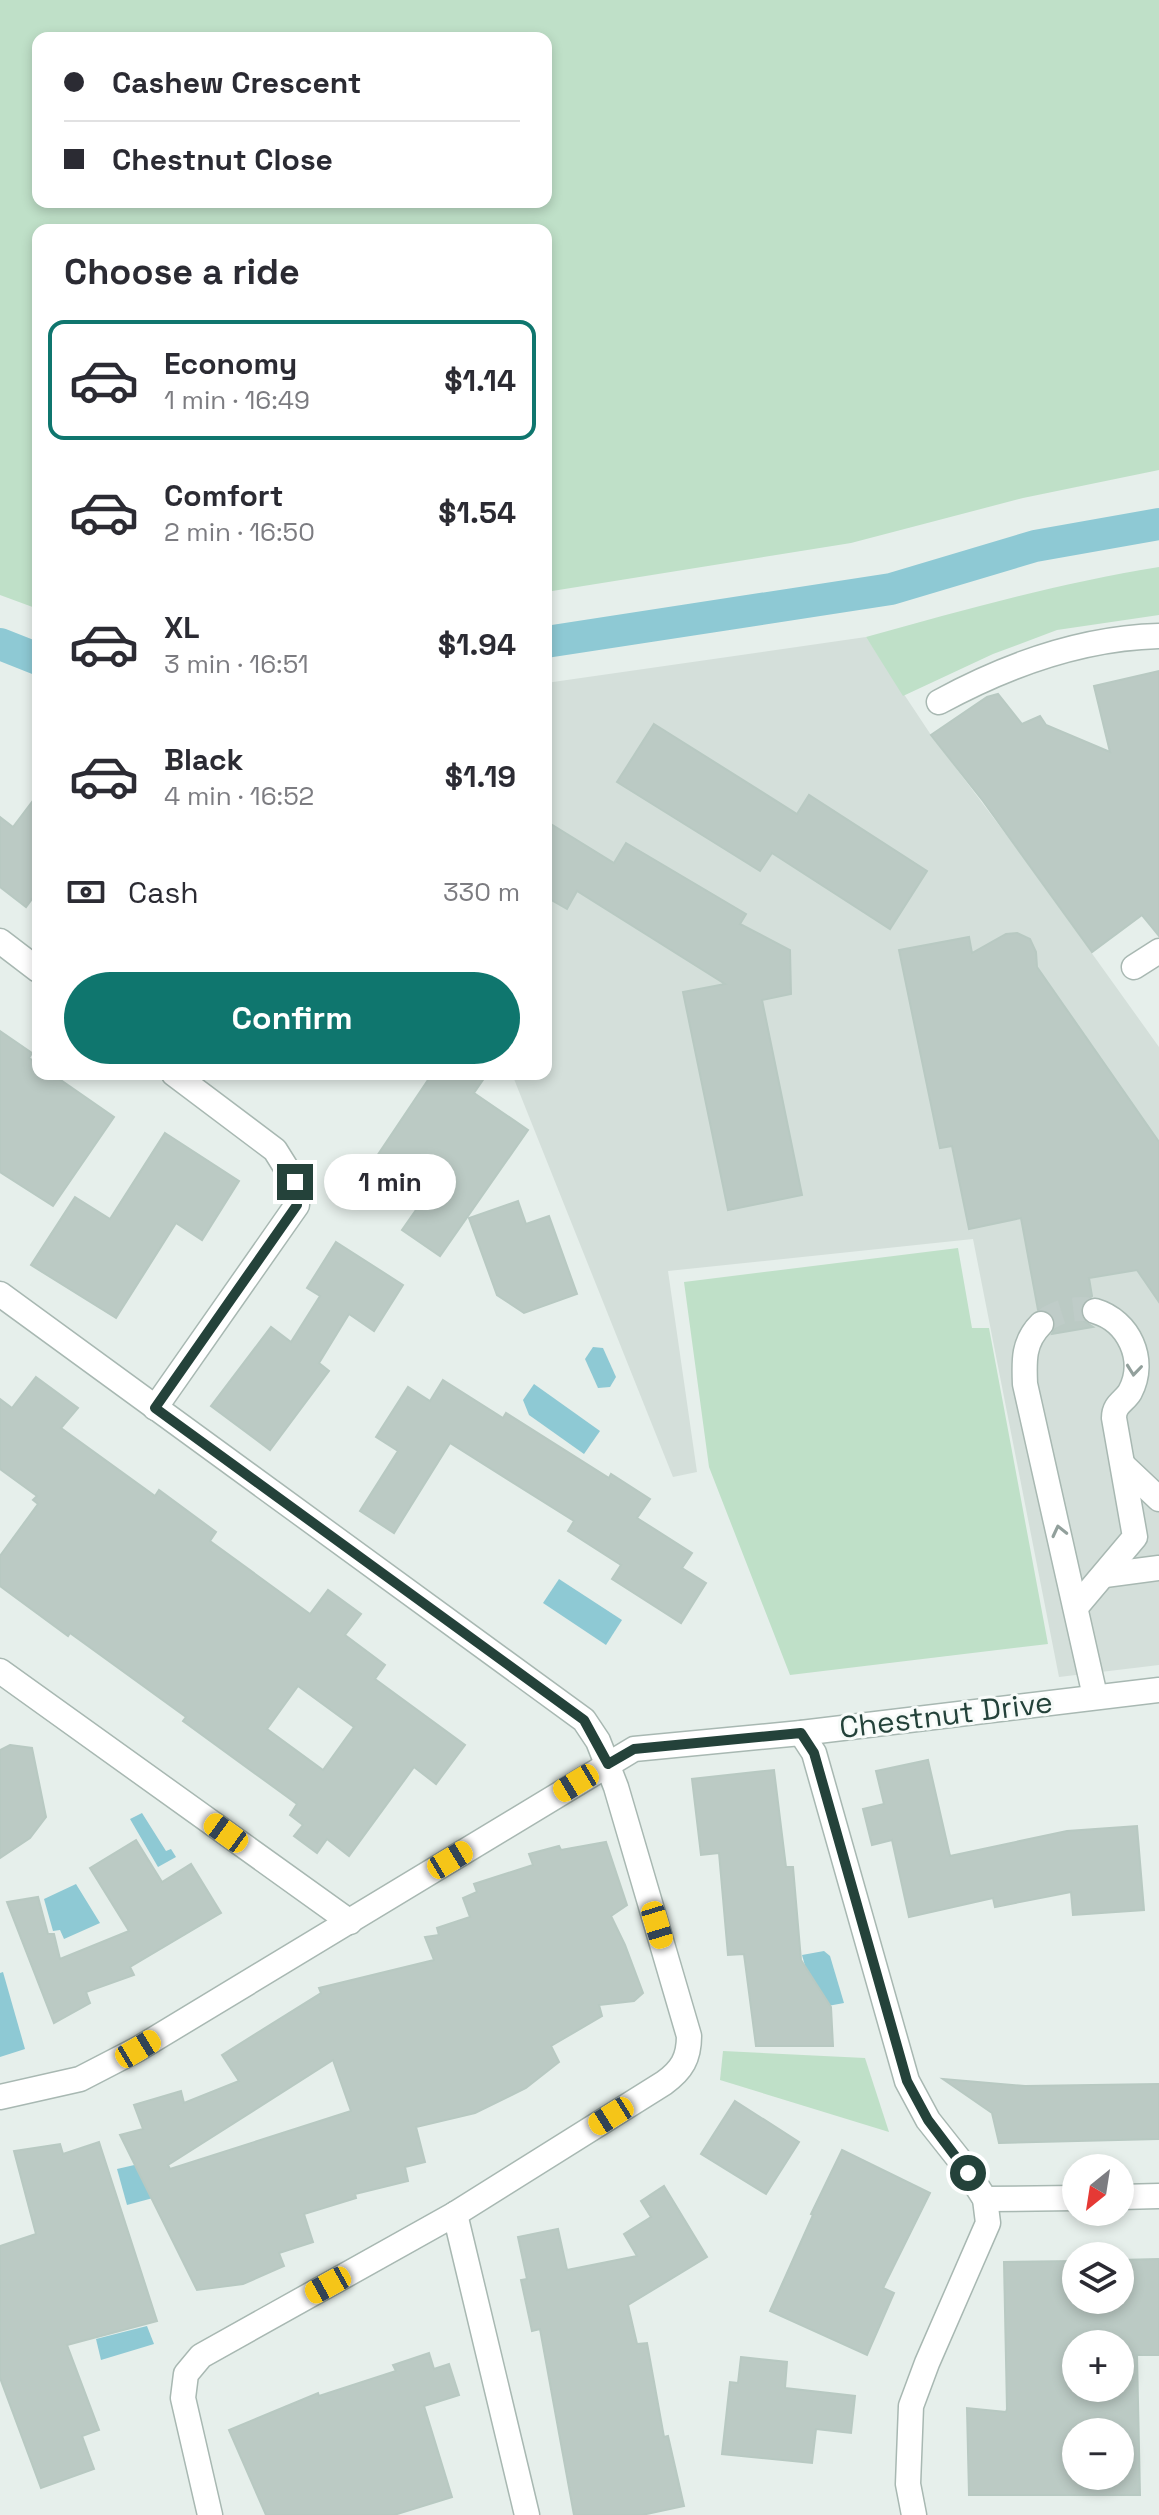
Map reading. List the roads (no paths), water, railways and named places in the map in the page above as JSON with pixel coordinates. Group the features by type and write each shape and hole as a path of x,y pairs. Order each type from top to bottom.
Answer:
{"street":[{"path":"939,702 1000,672 1062,651 1128,637 1159,636"},
{"path":"0,941 32,965"},
{"path":"1134,967 1159,951"},
{"path":"155,1408 297,1205 295,1182 275,1150 182,1080"},
{"path":"0,1294 584,1720 608,1764 689,2036 689,2050 675,2075 455,2214 201,2356 192,2364 186,2374 183,2398 210,2515"},
{"path":"1076,1607 1135,1537 1114,1411 1129,1394 1136,1375 1136,1357 1131,1341 1122,1328 1095,1311"},
{"path":"1041,1324 1034,1331 1023,1354 1025,1384 1095,1696"},
{"path":"1124,1466 1159,1499"},
{"path":"1105,1575 1159,1568"},
{"path":"0,1671 350,1922"},
{"name":"Chestnut Drive","path":"0,2097 80,2079 138,2049 634,1749 801,1733 1159,1690"},
{"path":"801,1733 814,1753 907,2081 928,2120 962,2163 985,2199 988,2223 911,2406 908,2484 914,2515"},
{"path":"1134,2197 1159,2196"},
{"path":"985,2199 1062,2198"},
{"path":"455,2214 527,2515"}],"water":[{"path":"593,1347 603,1348 616,1377 610,1387 598,1388 585,1359"},
{"path":"534,1384 600,1431 584,1454 529,1415 523,1400"},
{"path":"559,1579 622,1620 606,1645 543,1603"},
{"path":"142,1813 166,1851 171,1849 176,1857 158,1867 130,1819"},
{"path":"76,1884 100,1923 64,1939 60,1930 53,1931 44,1899"},
{"path":"824,1951 830,1956 844,2003 817,2008 802,1955"},
{"path":"3,1972 25,2049 0,2057 0,1973"},
{"path":"143,2163 153,2198 127,2205 117,2169"},
{"path":"147,2326 154,2344 101,2360 96,2339"}],"waterway":[{"path":"552,641 891,589 1035,546 1159,524"},
{"path":"0,644 32,657"}],"tunnel":[{"path":"1041,1324 1066,1311 1095,1311"}]}
